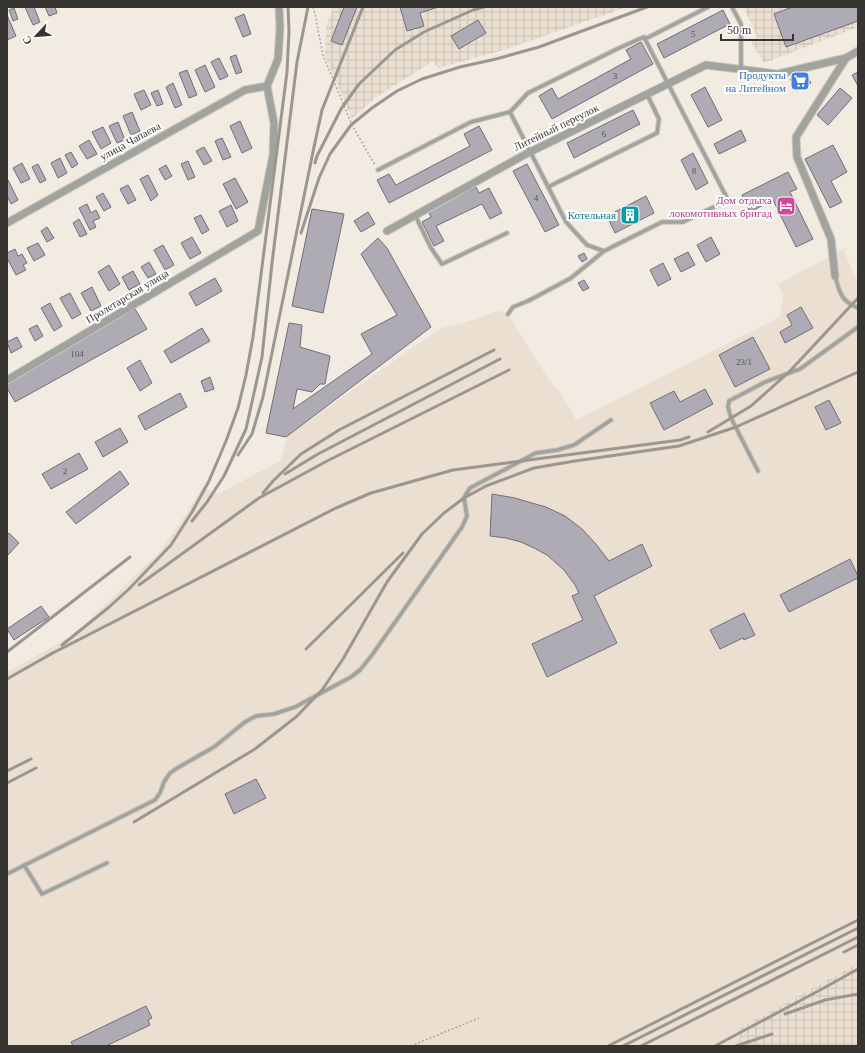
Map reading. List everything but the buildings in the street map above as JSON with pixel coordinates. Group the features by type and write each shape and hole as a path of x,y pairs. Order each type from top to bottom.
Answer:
{"street":[{"path":"267,86 278,60 280,27 278,7"},
{"path":"835,276 831,239 797,157 796,137 846,58 858,51"},
{"name":"Литейный переулок","path":"387,231 531,152 706,65 778,74 846,58"},
{"name":"улица Чапаева","path":"7,223 245,90 267,86"},
{"name":"Пролетарская улица","path":"7,380 258,231 273,155 274,123 267,86"}],"lane":[{"path":"378,170 471,122 510,112 528,93 619,48 644,37 645,39 708,7"},
{"path":"732,7 741,24 741,70"},
{"path":"508,314 513,307 528,301 571,278 604,251 662,222 683,222 728,200 645,39"},
{"path":"548,188 657,133 659,119 647,94"},
{"path":"510,112 566,222 587,245 604,251"},
{"path":"415,215 431,248 442,264 507,233"},
{"path":"835,276 840,296 851,305 858,308"},
{"path":"758,471 731,418 728,407 729,401 765,382 800,369 858,327"},
{"path":"7,874 155,800 170,773 214,747 245,722 256,716 274,714 295,706 351,677 360,670 372,654 462,526 467,516 464,498 470,488 536,453 557,450 574,445 610,420"},
{"path":"24,865 42,894 107,863"}],"path":[{"path":"313,7 323,55 352,125 378,170"},
{"path":"411,1046 479,1018"}],"shaded area":[{"path":"333,7 627,7 504,50 438,68 433,61 375,98 352,119 325,55 326,27"},
{"path":"744,7 858,7 858,27 764,63 751,42 757,37"},
{"path":"843,249 858,284 858,963 740,1028 739,1046 7,1046 7,672 75,634 160,551 203,487 218,494 280,461 288,435 441,328 470,321 500,310 510,318 548,378 561,393 576,420 780,317 783,296 778,284"},
{"path":"858,963 858,1046 739,1046 740,1028"}],"railway":[{"path":"62,645 129,589 171,545 192,512 209,481 238,408 253,337 287,72 289,31 288,7"},
{"path":"192,521 207,502 224,476 246,429 262,357 297,62 308,7"},
{"path":"238,455 252,434 263,397 322,110 363,7"},
{"path":"315,163 317,156 341,109 359,84 395,50 424,32 473,10 484,7"},
{"path":"301,233 319,178 330,154 351,125 397,91 422,79 460,67 539,47 647,7"},
{"path":"708,432 751,406 789,372 858,298"},
{"path":"263,493 273,481 301,454 339,430 494,350"},
{"path":"285,474 318,454 500,359"},
{"path":"139,585 259,498 327,461 509,370"},
{"path":"134,822 255,749 296,717 322,690 343,659 387,582 422,534 444,513 464,498 486,486 534,468 679,446 736,427 858,372"},
{"path":"47,656 336,508 371,493 453,470 680,440 689,437"},
{"path":"306,649 403,553"},
{"path":"7,652 130,557"},
{"path":"7,679 51,654"},
{"path":"7,771 31,759"},
{"path":"7,783 36,768"},
{"path":"608,1046 858,920"},
{"path":"623,1046 858,928"},
{"path":"641,1046 858,937"},
{"path":"844,952 858,945"},
{"path":"715,1046 858,969"},
{"path":"785,1014 825,1000 858,994"},
{"path":"736,1046 772,1034"}],"place":[{"name":"Продукты на Литейном","path":"800,81"},
{"name":"Дом отдыха локомотивных бригад","path":"786,206"},
{"name":"Котельная","path":"630,215"}]}
